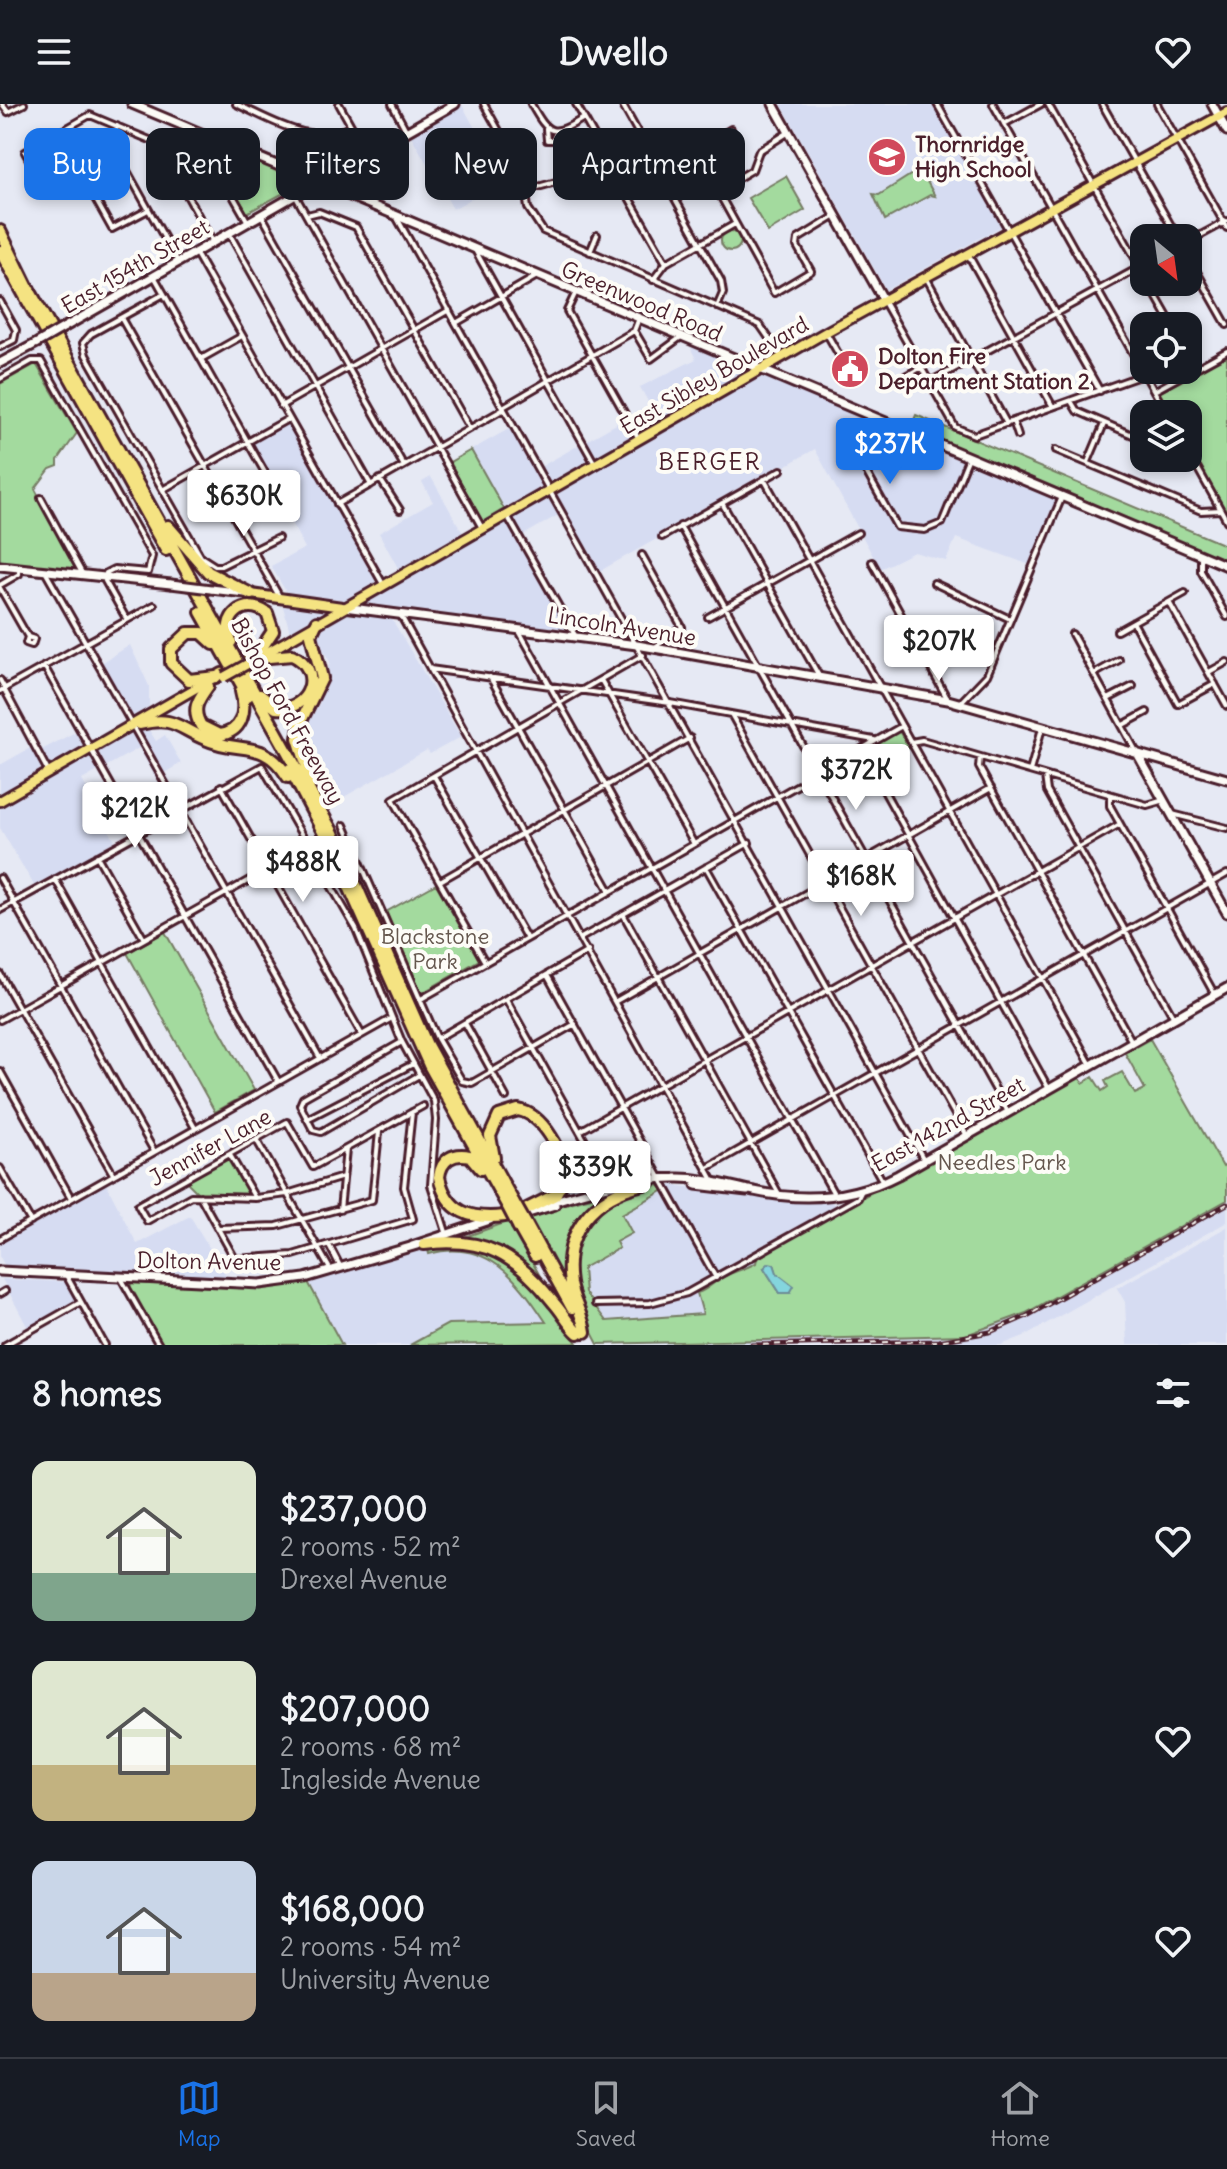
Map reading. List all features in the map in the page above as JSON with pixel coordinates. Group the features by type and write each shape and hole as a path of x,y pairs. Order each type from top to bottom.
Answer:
{"highway":[{"name":"Bishop Ford Freeway","path":"0,231 27,286 333,833 427,1045 508,1204"},
{"name":"Bishop Ford Freeway","path":"0,251 224,653 224,675 321,826 413,1034 585,1338"},
{"path":"114,443 167,526 193,558 224,582 251,594"},
{"path":"236,660 228,625 232,615 242,607 262,609 273,624 273,637 254,658"},
{"path":"318,621 311,635 321,669 320,686 301,721 298,738 305,767 333,833"},
{"path":"208,686 196,702 197,719 212,734 225,734 237,727 243,712 224,675 199,681 181,677 171,663 171,649 188,633 202,633 224,653"},
{"path":"250,685 266,702 280,709 298,705 311,687 309,672 300,659 283,653 254,658"},
{"path":"135,725 168,721 205,740 264,751 282,767 321,826"},
{"path":"508,1204 490,1136 499,1116 518,1110 527,1111 540,1122 562,1159 565,1173 555,1195 527,1209"},
{"path":"454,1155 470,1156 508,1204 475,1218 452,1207 441,1189 439,1177 443,1165 454,1155"},
{"path":"585,1338 570,1283 569,1257 574,1237 585,1217 601,1201 644,1184"},
{"path":"418,1245 464,1241 510,1258 531,1276 585,1338"}],"main road":[{"name":"East Sibley Boulevard","path":"254,658 883,299 1223,114"},
{"name":"Lincoln Avenue","path":"251,594 344,607"},
{"path":"318,621 319,603"},
{"path":"0,801 254,658"},
{"path":"135,725 224,675"}],"street":[{"path":"2,104 8,112 24,104"},
{"name":"Greenwood Road","path":"132,104 276,164"},
{"path":"236,104 312,135 329,135 351,126 339,104"},
{"path":"392,104 405,128"},
{"path":"484,104 498,128"},
{"path":"531,104 551,130 584,118"},
{"path":"576,104 590,128"},
{"path":"622,104 635,128"},
{"path":"773,104 955,427 974,435 1130,380"},
{"path":"937,104 1100,391"},
{"path":"993,104 1130,348"},
{"path":"1004,124 1041,104"},
{"path":"1048,104 1130,246"},
{"path":"1102,104 1170,224"},
{"path":"1157,104 1226,224 1202,235"},
{"path":"1212,104 1223,114 1227,131"},
{"name":"East 154th Street","path":"409,131 449,106"},
{"path":"146,138 90,115 25,152 44,187 78,168 112,229 148,210"},
{"path":"117,126 113,138 117,153 178,262"},
{"path":"745,174 752,170 759,151 789,132"},
{"path":"190,200 213,242"},
{"path":"235,200 248,222"},
{"name":"East 154th Street","path":"0,363 286,200"},
{"path":"298,200 482,528"},
{"name":"Greenwood Road","path":"360,200 1227,566"},
{"path":"529,200 531,215 543,231 760,325 782,357"},
{"path":"630,200 666,263"},
{"path":"675,200 723,285 717,307"},
{"path":"723,200 774,293 811,271 797,246 802,235 836,216"},
{"path":"307,215 319,212 356,227 470,429"},
{"path":"261,214 404,466"},
{"path":"396,216 924,1160"},
{"path":"653,280 666,263 735,224"},
{"path":"229,233 371,485"},
{"path":"590,252 597,235"},
{"path":"474,247 595,464"},
{"path":"195,252 383,585"},
{"path":"967,253 1053,407"},
{"path":"930,382 1130,273"},
{"path":"154,276 272,485"},
{"path":"456,323 537,276"},
{"path":"926,276 1018,436"},
{"path":"1202,281 1227,325"},
{"path":"576,292 567,311 639,439"},
{"path":"164,294 121,317 83,343 86,355 194,547 210,563 221,566 278,538"},
{"path":"0,301 16,330 15,336 0,347"},
{"path":"281,406 449,310"},
{"path":"121,317 280,598"},
{"path":"337,504 634,331 639,318"},
{"path":"634,331 651,359 681,337"},
{"path":"826,332 843,362"},
{"path":"201,359 242,336"},
{"path":"1202,364 1227,351"},
{"path":"0,379 32,361 41,361 152,556 148,572 114,569 105,577 127,620"},
{"path":"898,380 922,367"},
{"path":"1150,384 1159,400"},
{"path":"1154,391 1166,384"},
{"path":"1071,401 1077,411 1130,434"},
{"path":"876,418 859,459 897,527 925,530 942,523 969,457"},
{"path":"164,489 288,419"},
{"path":"1088,463 1104,424"},
{"path":"1056,450 1208,513 1221,510"},
{"path":"662,537 781,470"},
{"path":"1200,472 1227,521"},
{"path":"380,479 400,510"},
{"path":"764,479 1091,1065"},
{"path":"960,703 987,675 1062,497"},
{"path":"41,498 82,573"},
{"path":"722,503 819,676"},
{"path":"507,514 576,637"},
{"path":"680,526 1008,1112"},
{"path":"708,617 858,533"},
{"path":"642,555 682,624 681,631 653,648"},
{"path":"1201,555 1201,571 1227,617"},
{"path":"872,562 948,700"},
{"name":"Lincoln Avenue","path":"0,566 251,594"},
{"path":"19,568 19,574 0,587 28,637"},
{"path":"45,569 320,1058"},
{"path":"934,583 1010,619"},
{"path":"1117,631 1185,593"},
{"path":"364,595 363,605 370,610"},
{"path":"1169,602 1227,706"},
{"path":"3,690 154,605"},
{"name":"Lincoln Avenue","path":"344,607 637,645 948,700 1227,779"},
{"path":"399,614 663,1084 709,1167 715,1184"},
{"path":"1133,622 1178,704 1215,684"},
{"path":"517,629 835,1196"},
{"path":"1072,634 1227,913"},
{"path":"485,962 393,799 643,655"},
{"path":"1094,674 1119,660"},
{"path":"1209,672 1227,662"},
{"path":"44,666 278,1081"},
{"path":"430,669 609,693 876,740"},
{"path":"490,677 610,891"},
{"path":"0,680 49,773"},
{"path":"601,680 694,844"},
{"path":"1108,699 1133,686"},
{"path":"1123,725 1147,712"},
{"path":"731,714 967,1136"},
{"path":"1030,771 1043,725"},
{"path":"421,999 902,726"},
{"path":"440,881 690,738"},
{"path":"911,742 922,740 1147,805 1164,800"},
{"path":"980,757 979,767 1132,1042"},
{"path":"1146,767 1153,757"},
{"path":"0,910 262,766 356,929 402,1042 436,1107 431,1185 447,1235"},
{"path":"873,771 1049,1089"},
{"path":"434,776 527,939"},
{"path":"1045,776 1045,787 1174,1018"},
{"path":"221,786 362,1035"},
{"path":"616,1001 991,788"},
{"path":"1110,795 1109,803 1120,824 1215,995"},
{"path":"1172,814 1227,828"},
{"path":"580,1131 1120,824"},
{"path":"344,825 437,1038 465,1084 575,1024"},
{"path":"581,938 749,843"},
{"path":"0,1020 309,846"},
{"path":"97,856 144,939"},
{"path":"706,867 883,1182"},
{"path":"709,1167 1227,874"},
{"path":"0,878 154,1151"},
{"path":"55,879 195,1128"},
{"path":"623,914 780,1196"},
{"path":"437,1038 588,951"},
{"path":"0,974 113,1174"},
{"path":"547,975 716,1278"},
{"name":"East 142nd Street","path":"595,1304 662,1300 716,1278 858,1198 862,1190 924,1160 1227,988"},
{"path":"506,999 609,1184"},
{"path":"0,1239 392,1018"},
{"path":"464,1022 506,1097"},
{"path":"402,1042 300,1101 307,1119 317,1133 419,1075"},
{"path":"307,1119 413,1064"},
{"path":"0,1071 72,1199"},
{"name":"Jennifer Lane","path":"412,1112 404,1187 413,1219 293,1255 235,1259 200,1196 191,1196 147,1221 138,1205 287,1122 313,1167 379,1131 412,1112 423,1106"},
{"path":"218,1228 250,1229 303,1221 372,1200 379,1131"},
{"path":"256,1139 331,1271"},
{"path":"340,1210 346,1149"},
{"path":"230,1154 255,1198"},
{"path":"0,1168 31,1222"},
{"path":"200,1196 255,1198 287,1194 343,1177"},
{"path":"662,1181 715,1184 738,1192 780,1196 835,1196 862,1190"},
{"name":"Dolton Avenue","path":"447,1235 508,1204 527,1209 609,1184 662,1181"},
{"name":"Dolton Avenue","path":"1,1269 260,1284 331,1271 600,1191 662,1181"},
{"path":"329,1245 341,1268"},
{"path":"66,1275 103,1344"},
{"path":"121,1278 159,1345"},
{"path":"5,1345 81,1302"}],"shaded area":[{"name":"Thornridge High School","path":"781,104 933,104 1002,226 886,290"},
{"path":"462,105 475,128 425,128 425,160 410,134"},
{"path":"448,200 469,200 453,209"},
{"path":"697,346 1062,497 1033,566 956,538 946,561 914,552 880,569 815,449 600,571 565,511 520,537 569,630 386,609 461,737 430,754 427,750 335,802 306,746 304,731 319,704 330,662 308,622 290,632 282,603 288,595 271,566 305,548 248,444 287,422 334,507 340,505 383,580 399,570 379,533 433,502 422,482 431,477 464,535 504,509 471,450 516,425 540,467 650,405 640,387 696,359 691,349"},
{"path":"130,645 149,686 149,706 140,716 156,741 165,735 181,763 156,778 139,748 82,780 118,847 38,892 0,828 0,765 32,747 36,753 77,731 90,756 136,730 100,664"},
{"path":"105,1182 137,1244 190,1216 229,1280 6,1268 0,1257 0,1243"},
{"path":"672,1185 787,1200 830,1200 837,1208 755,1255 756,1263 736,1276 697,1295 704,1314 606,1321 585,1293 583,1268 618,1248 616,1242 622,1214"},
{"path":"1227,1200 1227,1222 1024,1336 1001,1345 598,1344 966,1335 1026,1313"},
{"path":"1227,1227 1227,1345 1127,1345 1125,1302 1117,1288"},
{"path":"427,1246 436,1251 480,1253 497,1262 524,1289 546,1322 448,1324 410,1345 342,1345 308,1282"},
{"path":"2,1279 66,1282 79,1301 29,1330"}],"green space":[{"path":"260,162 276,168 276,197 247,213 240,200 260,200"},
{"path":"920,169 935,196 930,195 885,220 873,194 879,195"},
{"path":"786,176 805,210 768,232 748,198"},
{"path":"731,231 738,234 741,241 738,248 731,251 724,248 721,241 724,234"},
{"path":"1227,355 1227,514 1202,470 1202,400 1163,400 1159,393 1175,384 1202,384 1202,369"},
{"path":"36,364 77,433 58,460 58,466 50,469 35,489 76,569 0,562 0,384"},
{"path":"916,415 1227,546 1227,566 909,432"},
{"path":"471,450 504,509 482,522 450,462"},
{"path":"899,731 909,748 833,790 824,773"},
{"name":"Blackstone Park","path":"436,884 479,960 420,994 386,912"},
{"path":"165,932 254,1090 215,1112 127,953"},
{"name":"Needles Park","path":"1150,1039 1223,1167 1227,1165 1227,1200 1026,1313 966,1335 598,1344 583,1313 572,1262 580,1229 590,1214 605,1202 658,1185 664,1190 622,1214 632,1233 616,1242 619,1248 583,1268 585,1293 606,1321 703,1314 697,1293 721,1278 756,1263 757,1258 1079,1077 1083,1083 1093,1077 1102,1091 1108,1087 1105,1081 1122,1072 1135,1094 1145,1089 1125,1053","holes":["774,1264 777,1274 793,1286 789,1293 780,1293 764,1268"]},
{"path":"229,1157 249,1195 199,1194 186,1181"},
{"path":"616,1190 578,1223 567,1288 527,1215"},
{"path":"510,1221 547,1289 530,1273 459,1239"},
{"path":"427,1246 482,1248 530,1278 577,1343 410,1345 448,1324 546,1322 524,1291 498,1266 467,1252 429,1254"},
{"path":"308,1282 342,1345 162,1345 130,1289 131,1283 242,1288"}],"water":[{"path":"769,1263 774,1264 777,1273 794,1286 790,1293 780,1293 764,1268"}],"railway":[{"path":"751,1345 939,1341 990,1332 1027,1316 1227,1204"}],"place":[{"name":"Thornridge High School","path":"887,157"},
{"name":"Dolton Fire Department Station 2","path":"850,369"}],"district":[{"name":"BERGER","path":"710,461"}]}
